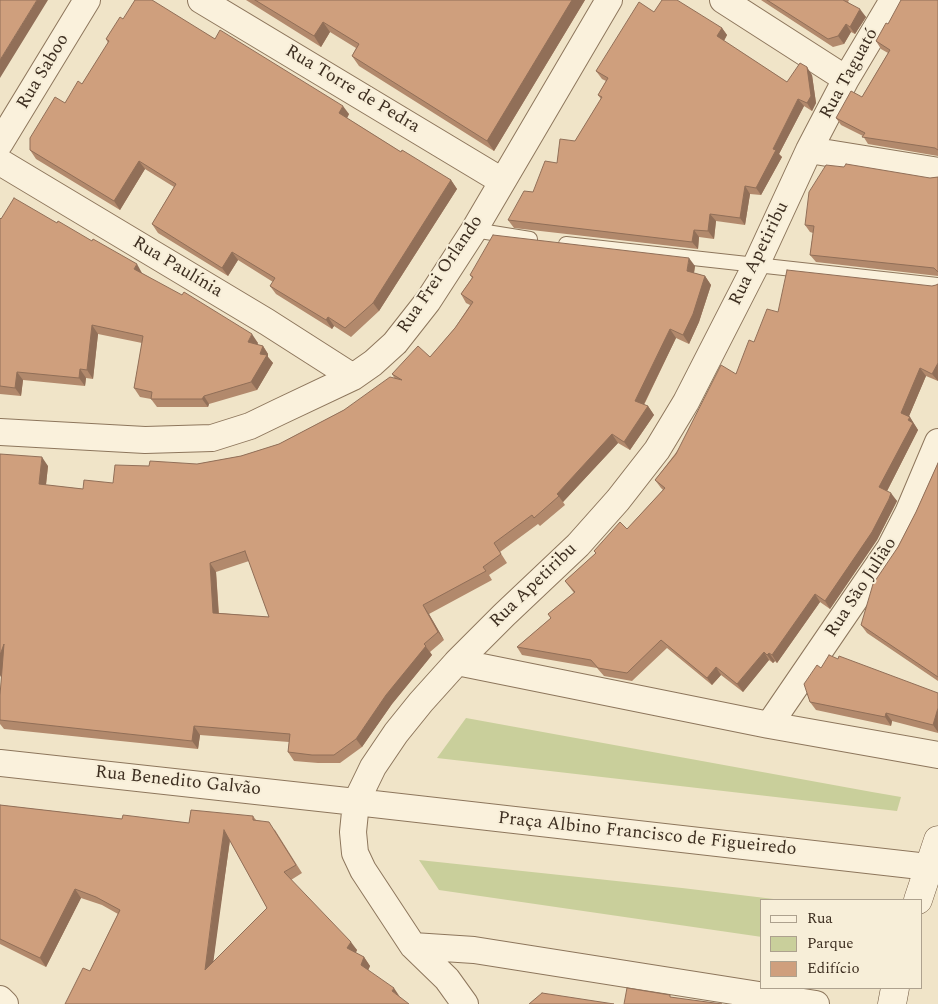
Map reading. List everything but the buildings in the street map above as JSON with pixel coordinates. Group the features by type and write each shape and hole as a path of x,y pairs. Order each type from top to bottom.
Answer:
{"main road":[{"path":"918,899 934,868 938,840"},
{"path":"892,1004 896,989"}],"street":[{"name":"Rua Saboo","path":"0,144 87,0"},
{"name":"Rua Torre de Pedra","path":"201,0 502,180"},
{"name":"Rua Frei Orlando","path":"0,432 145,440 212,438 250,426 353,377 373,363 395,343 428,302 474,230 609,0"},
{"path":"723,0 846,79"},
{"name":"Rua Taguató","path":"809,150 846,79 893,0"},
{"path":"809,150 938,171"},
{"name":"Rua Apetiribu","path":"465,1004 447,979 413,946 363,870 355,852 353,832 356,802 373,767 421,702 504,615 578,545 618,500 657,450 686,402 756,265 809,150"},
{"name":"Rua Paulínia","path":"0,162 267,322 353,377"},
{"name":"Rua São Julião","path":"769,725 890,548 908,513 938,442"},
{"path":"458,662 769,725 938,755"},
{"name":"Rua Benedito Galvão","path":"0,763 356,802"},
{"name":"Praça Albino Francisco de Figueiredo","path":"356,802 934,868"},
{"path":"413,946 474,950 816,1004"},
{"path":"0,999 5,1004"}],"lane":[{"path":"474,230 545,241 938,285"}],"green space":[{"path":"466,718 901,797 897,811 437,758"},
{"path":"419,860 774,899 760,899 760,937 439,890"}]}
